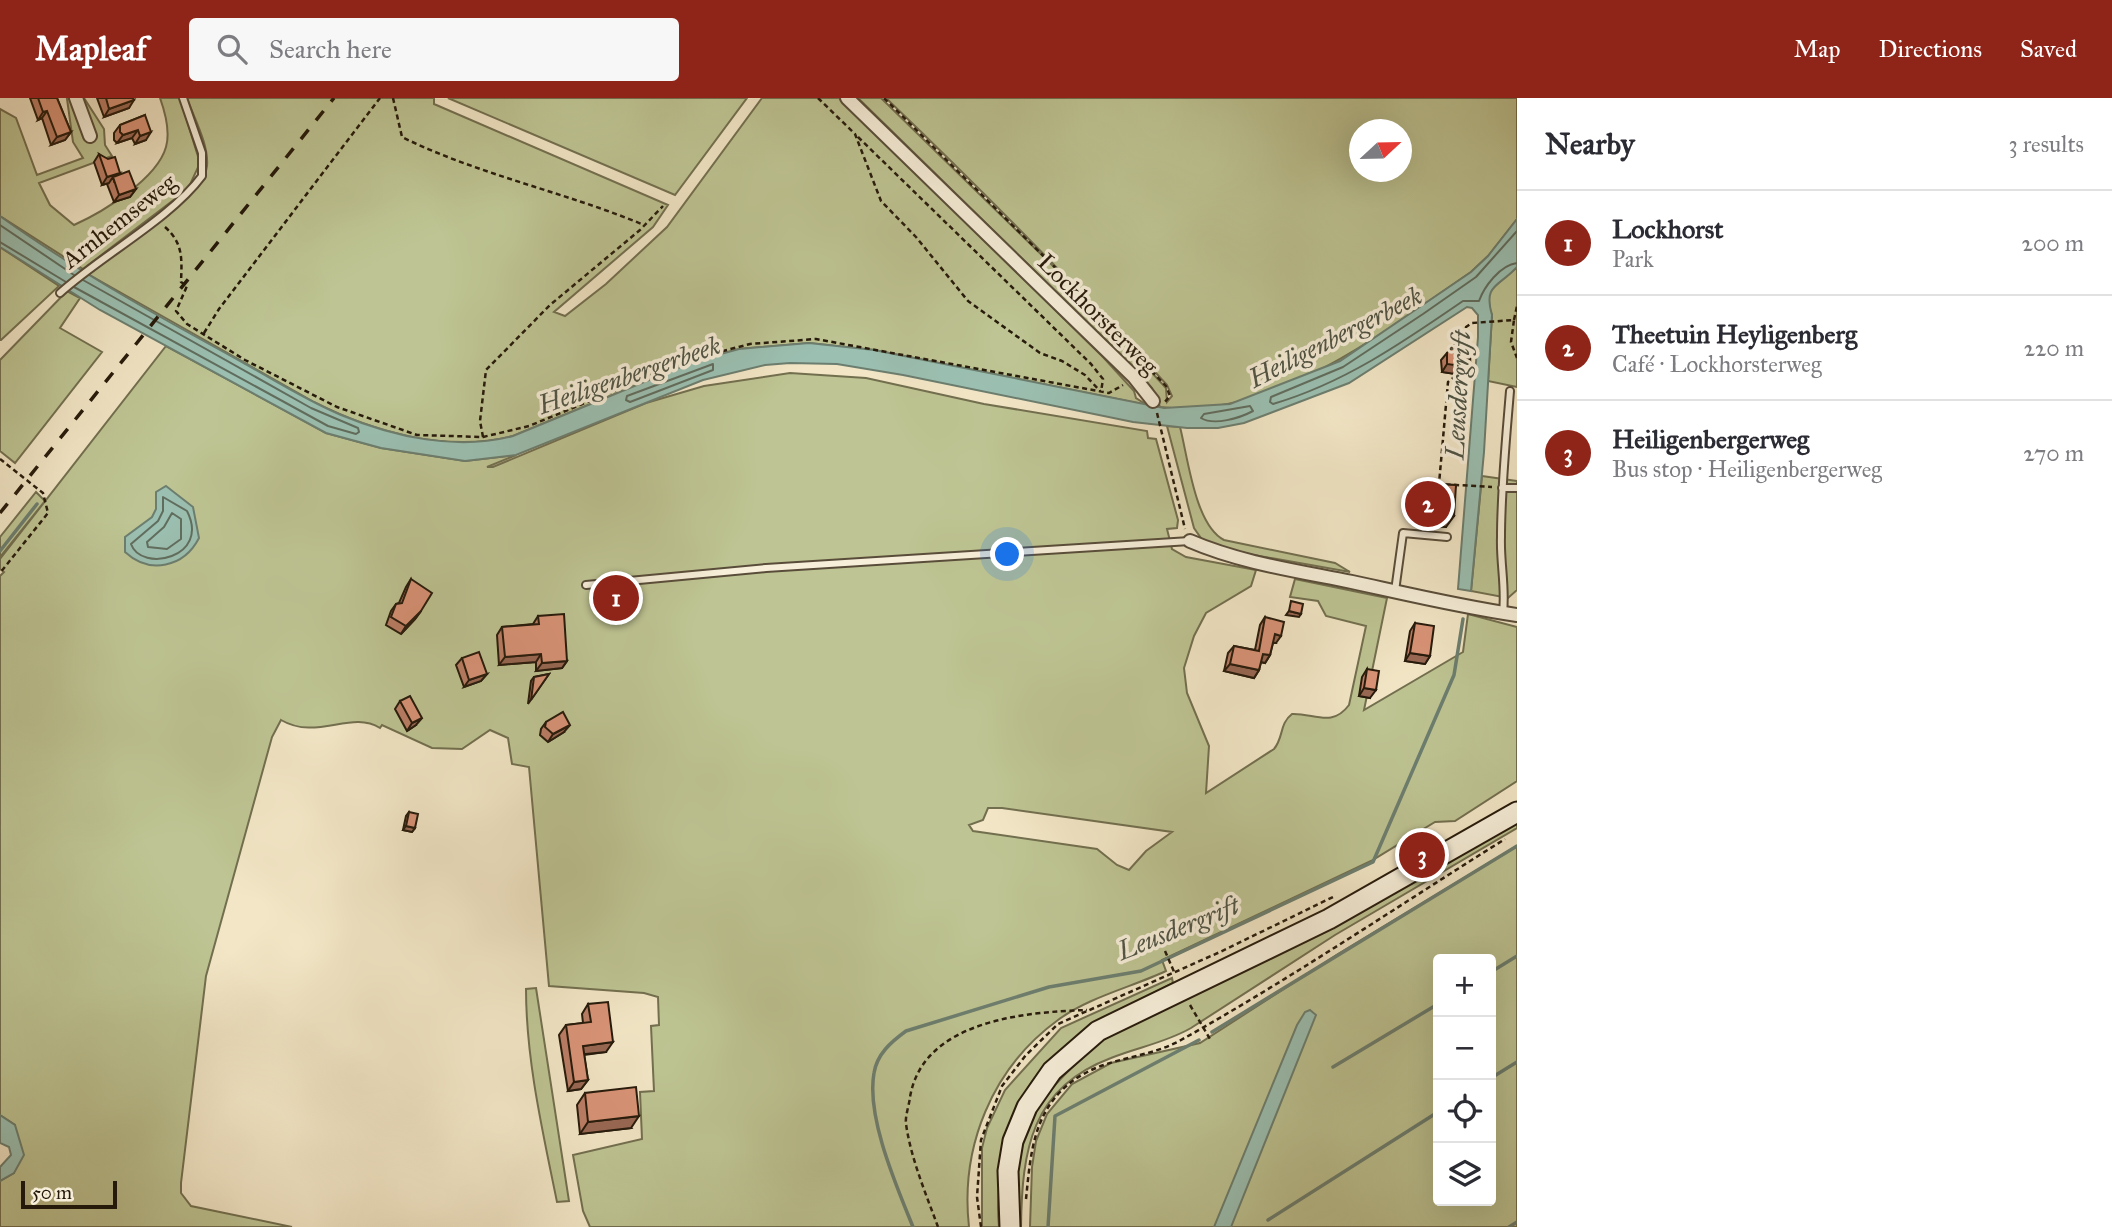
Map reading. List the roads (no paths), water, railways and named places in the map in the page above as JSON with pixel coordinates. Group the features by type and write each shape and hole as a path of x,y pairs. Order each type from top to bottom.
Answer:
{"main road":[{"path":"1010,1227 1008,1171 1013,1141 1027,1107 1052,1071 1098,1031 1329,919 1517,812"}],"street":[{"path":"76,98 90,136"},
{"name":"Lockhorsterweg","path":"847,98 1134,377 1154,403"},
{"path":"1190,541 1215,552 1517,615"}],"lane":[{"name":"Arnhemseweg","path":"60,293 156,219 192,189 202,176 202,153 183,98"},
{"path":"1503,613 1506,587 1501,542 1510,391"},
{"path":"1503,488 1517,488"},
{"path":"1395,591 1403,533 1447,537"},
{"path":"586,585 766,568 1190,541"}],"water":[{"path":"0,216 119,293 328,409 382,430 448,442 513,436 695,361 739,349 809,343 874,350 1164,408 1230,404 1340,361 1471,272 1488,256 1517,219 1517,267 1494,287 1490,297 1492,315 1484,452 1471,591 1458,589 1478,337 1478,315 1472,308 1467,307 1349,383 1244,423 1218,428 1187,428 1133,422 903,375 837,364 790,363 765,365 703,380 516,455 465,461 381,448 326,433 100,310 0,247"},
{"path":"166,486 193,507 199,538 185,556 176,561 145,564 125,552 125,537 152,517 156,509 156,492"},
{"path":"1310,1010 1316,1015 1231,1227 1214,1227 1297,1025 1305,1012"},
{"path":"0,1115 15,1125 24,1155 14,1173 0,1181 0,1167 11,1155 9,1147 0,1143"}],"waterway":[{"path":"0,551 37,504"},
{"name":"Leusdergrift","path":"913,1227 884,1152 874,1110 874,1073 878,1060 886,1049 906,1031 1049,987 1141,971 1373,862 1454,675 1463,619"},
{"path":"1212,1032 1517,846"},
{"path":"1496,969 1517,956"},
{"path":"1333,1067 1433,1007"},
{"path":"1048,1227 1055,1116 1199,1040"},
{"path":"1496,1075 1517,1062"},
{"path":"1268,1220 1433,1115"},
{"path":"1509,1227 1517,1222"}],"railway":[{"path":"0,513 334,98"}],"place":[{"name":"Theetuin Heyligenberg","path":"1428,504"},
{"name":"Lockhorst","path":"616,598"},
{"name":"Heiligenbergerweg","path":"1422,855"}],"water label":[{"name":"Heiligenbergerbeek","path":"1335,337"},
{"name":"Heiligenbergerbeek","path":"629,375"}]}
